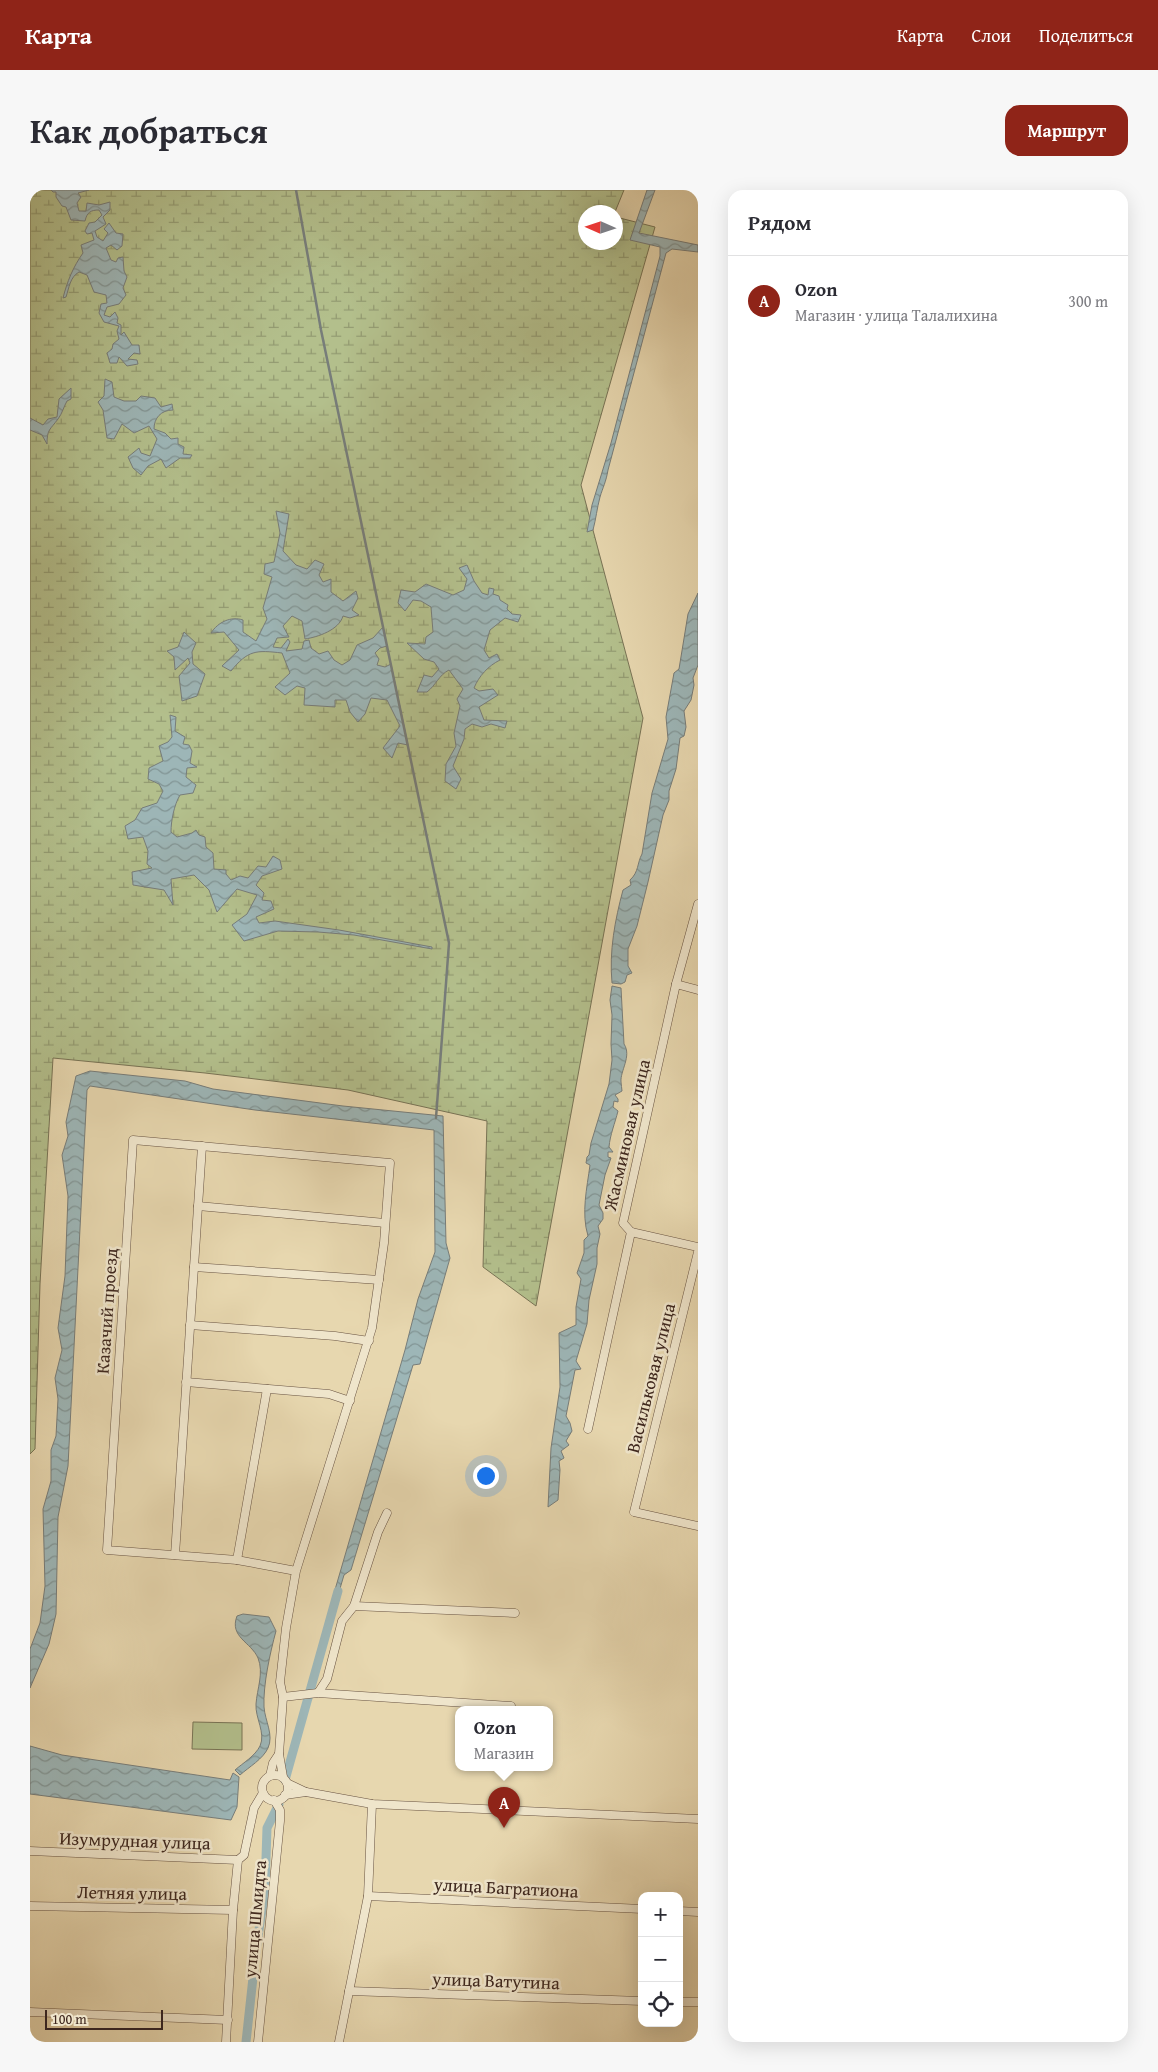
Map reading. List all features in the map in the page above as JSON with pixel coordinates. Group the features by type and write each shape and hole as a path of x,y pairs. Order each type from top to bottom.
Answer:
{"street":[{"name":"Жасминовая улица","path":"588,1429 631,1232 623,1223 676,984 698,904"},
{"path":"676,984 698,990"},
{"name":"Казачий проезд","path":"296,1571 237,1560 107,1550 134,1140 390,1163 386,1223"},
{"path":"175,1555 202,1146"},
{"path":"198,1206 386,1223 369,1341 296,1571 286,1628 280,1682 283,1697 280,1754 285,1780 288,1789 282,1798 274,1800 268,1798 263,1793 262,1786 270,1776 277,1775 285,1780 306,1792"},
{"path":"631,1232 698,1247"},
{"name":"Васильковая улица","path":"698,1252 634,1512 698,1526"},
{"path":"194,1267 378,1280"},
{"path":"190,1325 335,1336 369,1341"},
{"path":"186,1382 329,1394 350,1401"},
{"path":"237,1560 267,1389"},
{"path":"318,1692 327,1679 342,1621 354,1606 378,1532 387,1513"},
{"path":"354,1606 515,1613"},
{"path":"283,1697 318,1692 512,1706"},
{"path":"270,1776 273,1763 280,1754"},
{"path":"285,1795 306,1792 372,1804 698,1819"},
{"path":"226,2042 233,1910 238,1860 244,1855 254,1808 263,1793"},
{"name":"улица Шмидта","path":"258,2042 280,1821 280,1810 274,1800"},
{"path":"339,2042 368,1896 372,1804"},
{"name":"Изумрудная улица","path":"30,1851 238,1860"},
{"name":"улица Багратиона","path":"368,1896 638,1909"},
{"name":"Летняя улица","path":"30,1906 233,1910"},
{"path":"683,1911 698,1912"},
{"name":"улица Ватутина","path":"349,1991 638,2001"},
{"path":"683,2002 698,2002"},
{"path":"30,2012 228,2020"}],"green space":[{"path":"30,190 624,190 618,205 578,205 578,250 623,250 623,219 655,227 581,485 643,718 536,1306 483,1267 487,1121 348,1090 53,1058 40,1284 35,1449 30,1454"},
{"path":"193,1722 242,1723 242,1750 192,1749"}],"water":[{"path":"51,190 89,190 78,193 81,197 77,203 79,211 86,211 87,203 99,205 110,202 110,210 103,217 106,224 95,231 97,237 103,241 108,233 104,229 109,223 116,233 123,234 122,246 117,250 111,245 106,248 111,260 116,262 118,258 123,257 124,271 127,277 123,288 126,295 119,304 107,307 104,315 110,317 115,312 118,318 117,323 121,325 121,335 124,332 132,345 139,345 140,354 134,353 128,359 137,360 138,364 127,366 119,357 117,363 110,363 107,353 119,339 117,331 119,326 104,322 99,313 101,304 107,303 106,295 94,292 87,275 79,272 76,274 70,283 66,297 63,298 66,286 83,253 81,245 94,240 92,233 87,234 85,231 89,223 95,222 102,215 99,210 94,210 88,214 85,221 71,220 66,207 62,206 56,197 56,192"},
{"path":"647,190 655,190 639,233 698,245 698,252 672,249 666,253 600,497 593,530 587,532 592,505 611,443 660,256 660,247 630,240"},
{"path":"105,379 112,382 114,397 124,401 136,401 141,396 155,398 161,407 172,404 173,410 165,411 159,415 155,421 154,429 165,433 171,439 178,438 178,444 184,447 183,454 192,455 190,458 180,458 166,468 161,459 148,466 141,475 133,468 128,457 139,448 141,453 150,456 157,439 149,426 134,433 122,424 114,439 107,438 103,410 98,402 104,396"},
{"path":"71,388 71,399 67,401 50,430 47,444 42,435 30,430 30,418 43,425 48,419 57,417 59,399"},
{"path":"276,511 289,514 283,551 296,565 307,569 315,560 324,564 319,575 323,582 331,579 331,592 343,601 356,591 358,598 352,610 359,615 350,618 343,616 333,629 322,635 305,639 302,621 292,616 283,626 289,637 277,638 273,647 281,648 288,639 290,642 286,651 302,649 304,641 309,640 311,648 319,654 328,651 334,660 342,665 350,660 357,645 373,638 383,627 387,646 380,648 375,653 379,659 377,665 385,667 391,664 408,745 398,743 392,758 383,748 400,726 387,700 371,698 365,714 358,722 350,712 346,700 335,700 335,707 304,705 305,688 297,686 285,695 275,687 290,673 282,653 253,653 242,659 231,671 222,666 239,650 224,632 211,633 214,629 229,619 243,620 243,632 256,641 267,619 263,608 272,577 264,574 265,564 274,562 280,533"},
{"path":"467,565 482,593 488,595 489,588 494,589 493,594 499,596 500,600 508,605 507,609 512,614 521,615 518,622 505,618 490,630 484,650 489,658 497,654 500,660 484,672 474,688 479,691 493,689 498,695 479,707 484,720 507,721 505,728 491,724 482,727 472,724 465,729 464,739 453,766 461,779 456,789 445,781 446,764 456,746 454,733 460,706 457,699 463,689 449,670 427,692 417,692 424,675 432,677 439,669 434,662 424,659 407,643 425,644 426,637 433,632 431,607 421,601 413,600 405,611 398,603 401,590 415,592 426,584 453,595 464,590 467,579 459,568"},
{"path":"698,593 698,665 693,678 694,685 691,700 684,711 686,727 684,736 680,738 676,769 669,791 669,800 663,815 637,926 628,949 628,966 632,973 627,975 625,982 621,984 612,983 612,947 617,913 623,890 631,885 630,880 635,874 642,854 652,793 668,739 666,717 674,673 679,669 688,614"},
{"path":"184,632 196,643 192,652 193,664 205,674 197,696 182,701 179,676 190,663 188,658 175,670 174,657 167,651 178,647"},
{"path":"170,715 176,717 175,731 185,737 183,744 189,745 192,751 190,763 197,767 187,768 186,777 196,785 193,793 180,795 173,813 171,832 177,837 196,830 199,835 205,837 206,847 213,853 214,869 226,870 226,874 231,880 240,876 248,878 258,866 266,867 273,856 280,860 282,869 262,876 256,885 264,893 262,900 271,901 274,909 256,917 259,923 275,921 339,930 432,947 432,949 354,935 318,932 278,931 244,941 232,925 247,914 257,895 237,889 217,912 209,890 194,875 171,879 173,905 164,890 133,885 132,872 152,868 147,864 148,851 143,837 128,839 125,826 135,820 142,808 157,803 163,791 159,784 148,779 149,768 163,761 159,746 168,742 172,737"},
{"path":"612,986 621,988 624,1044 627,1053 621,1078 622,1091 615,1095 618,1102 614,1101 613,1107 618,1111 609,1147 613,1152 608,1152 608,1157 611,1158 605,1175 599,1205 603,1213 603,1219 598,1226 600,1234 597,1248 597,1264 589,1300 587,1324 576,1361 581,1369 575,1370 566,1416 572,1431 566,1441 569,1445 561,1451 564,1458 559,1461 558,1500 548,1507 551,1448 560,1387 559,1333 576,1325 576,1307 581,1279 577,1273 584,1253 584,1240 588,1236 585,1209 590,1165 586,1163 609,1084 612,1060 610,1000"},
{"path":"90,1071 185,1081 213,1089 343,1106 443,1116 446,1243 450,1258 420,1364 413,1365 351,1570 344,1575 336,1602 332,1600 405,1350 418,1299 435,1252 434,1130 255,1110 90,1086 87,1090 68,1466 58,1517 56,1614 49,1644 30,1688 30,1649 40,1623 45,1586 43,1509 51,1481 51,1450 56,1436 58,1399 55,1378 62,1350 58,1328 65,1276 68,1196 62,1155 68,1136 66,1122 76,1076"},
{"path":"243,1614 269,1617 276,1631 267,1669 264,1698 270,1743 263,1756 240,1775 235,1770 258,1750 262,1741 256,1709 260,1664 255,1652 242,1639 236,1629 237,1616"},
{"path":"30,1746 62,1755 230,1780 233,1773 239,1777 237,1807 231,1820 30,1794"}],"waterway":[{"path":"296,190 321,330 449,943 436,1118"},
{"path":"285,1780 338,1591"},
{"path":"246,2042 265,1889 267,1828 279,1804"}],"place":[{"name":"Ozon","path":"504,1828"}]}
